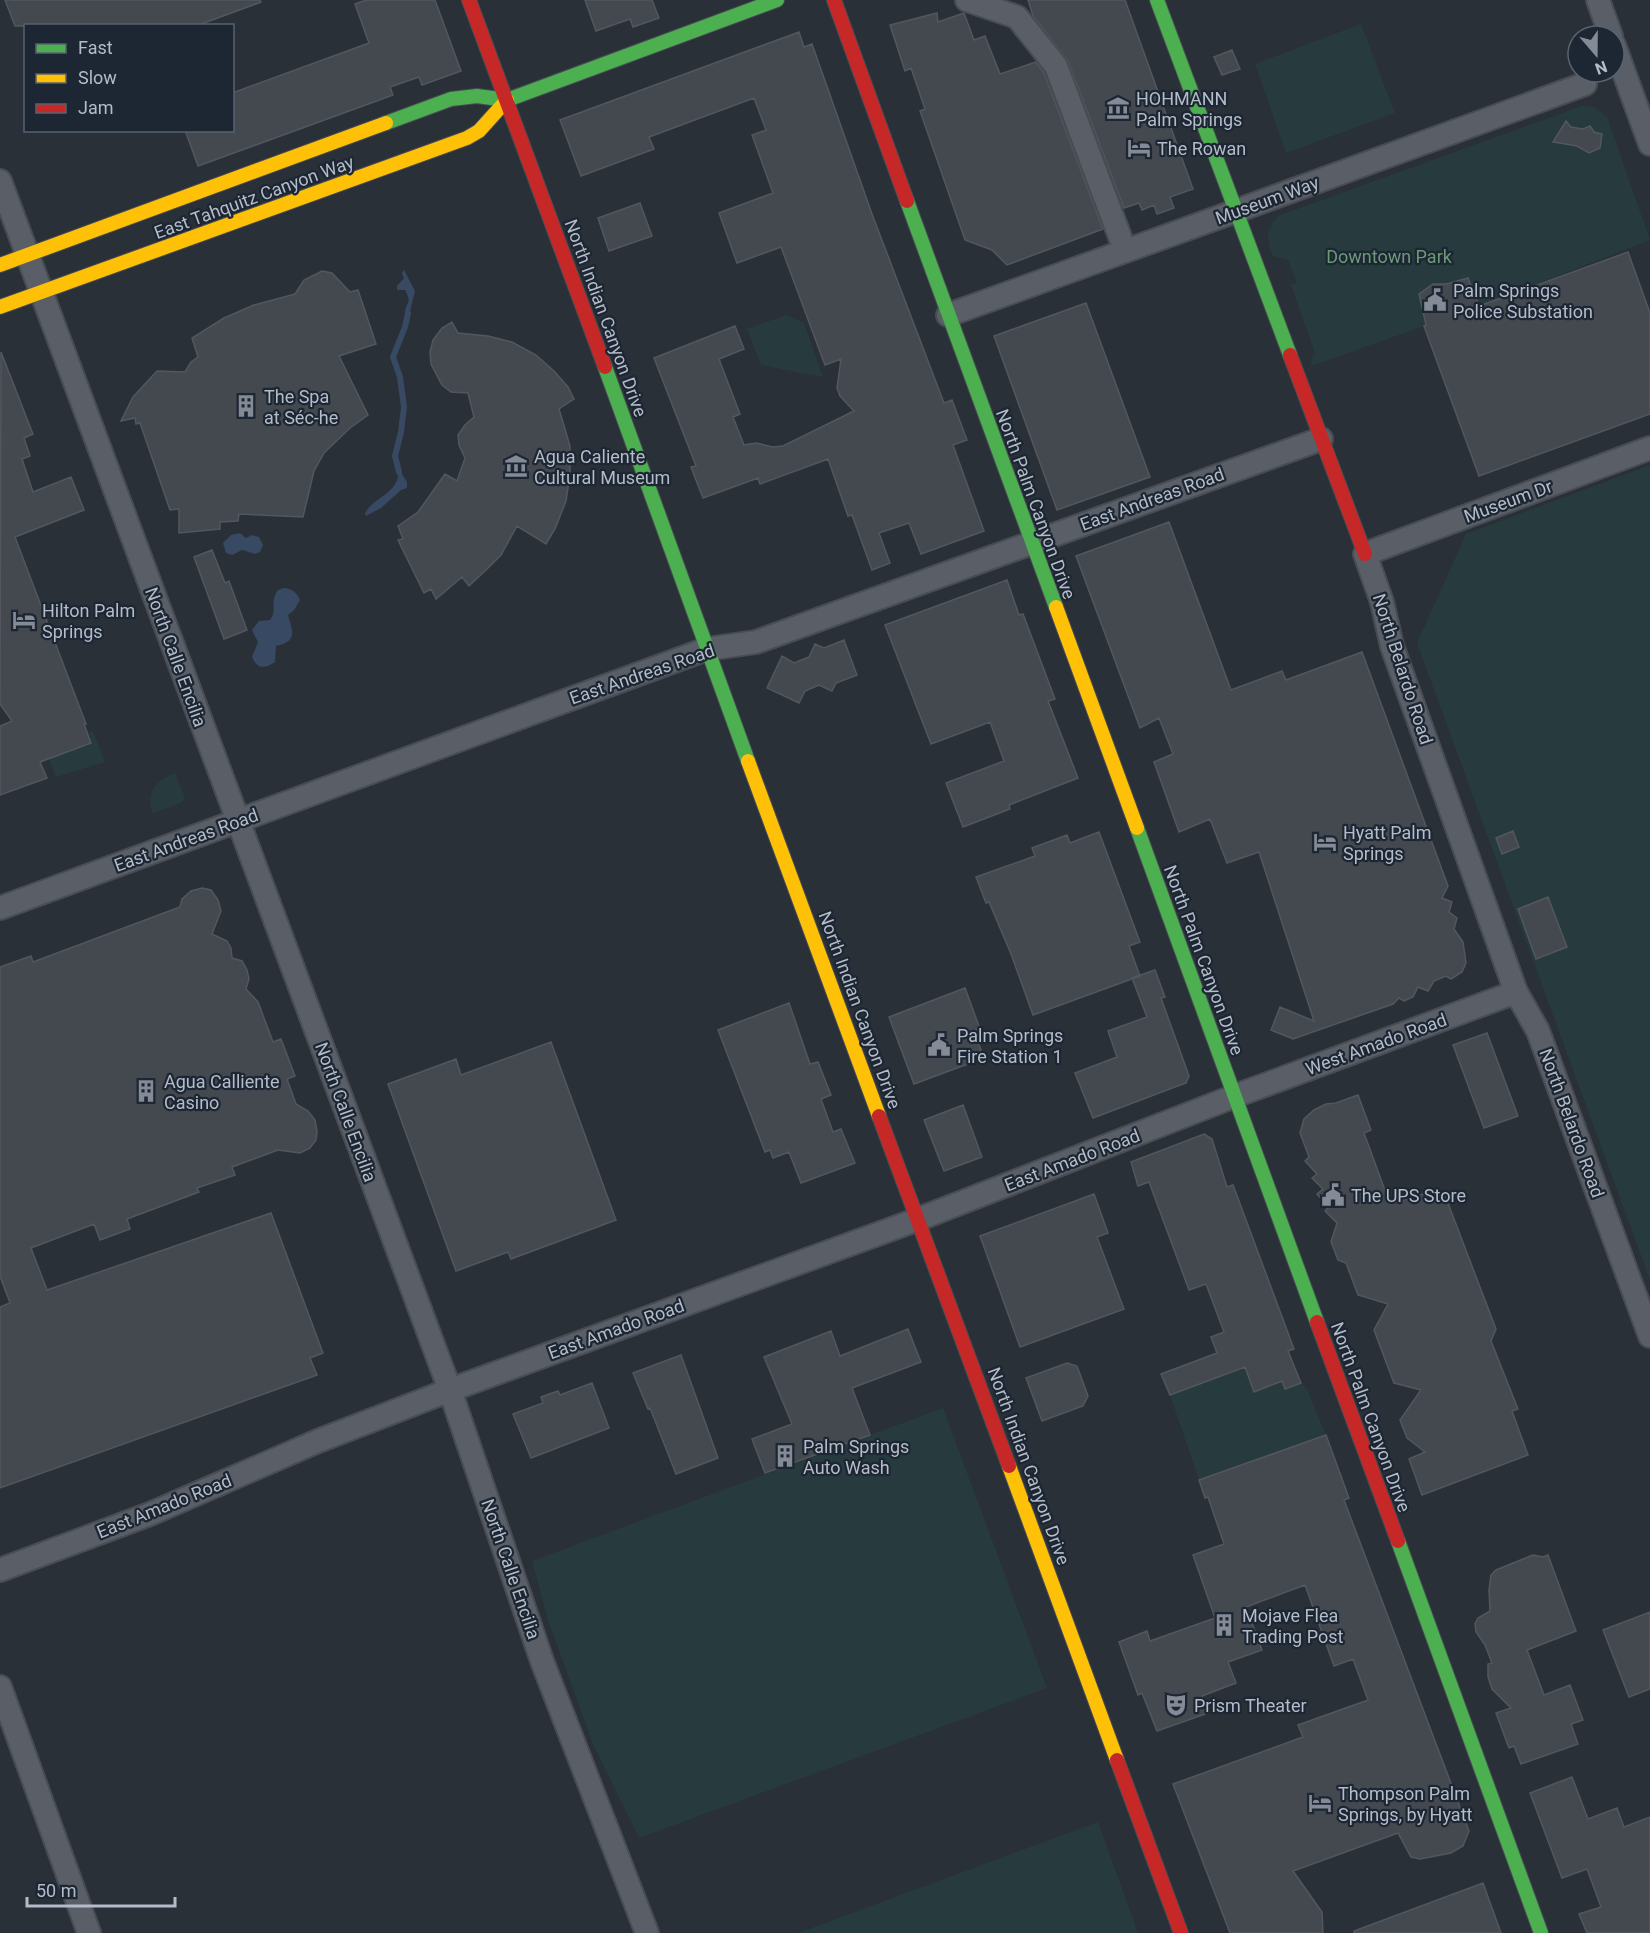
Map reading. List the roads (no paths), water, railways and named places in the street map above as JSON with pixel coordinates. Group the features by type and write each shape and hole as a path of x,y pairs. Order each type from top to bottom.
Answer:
{"main road":[{"name":"North Indian Canyon Drive","path":"469,0 1181,1933"},
{"name":"East Tahquitz Canyon Way","path":"0,307 467,138 479,131 507,100 777,0"},
{"name":"North Palm Canyon Drive","path":"834,0 1541,1933"},
{"name":"North Belardo Road","path":"1156,0 1365,554"},
{"name":"East Tahquitz Canyon Way","path":"0,266 451,99 477,96 507,100"}],"street":[{"path":"967,0 1017,17 1056,66 1120,237"},
{"path":"1598,0 1607,24"},
{"path":"1626,78 1650,144"},
{"name":"Museum Way","path":"948,315 1585,84"},
{"name":"North Calle Encilia","path":"0,181 450,1390 542,1660 647,1933"},
{"name":"East Andreas Road","path":"0,908 707,649 756,642 1321,439"},
{"name":"Museum Dr","path":"1365,554 1650,448"},
{"name":"North Belardo Road","path":"1365,554 1382,602 1392,646 1516,992 1538,1031 1650,1336"},
{"name":"West Amado Road","path":"1235,1096 1516,992"},
{"name":"East Amado Road","path":"0,1570 150,1514 318,1441 450,1390 919,1219 1235,1096"},
{"path":"0,1687 89,1933"}],"water":[{"path":"404,270 415,291 409,315 405,312 409,300 407,294 405,290 397,290 397,286 404,278 402,273"},
{"path":"400,471 407,482 407,488 401,490 381,508 366,516 365,513 369,508 395,485"},
{"path":"240,533 246,538 252,535 259,537 263,545 260,552 255,554 242,550 232,555 226,553 223,543 231,535"},
{"path":"284,588 298,595 300,600 288,615 291,638 276,646 275,662 262,667 256,664 252,657 258,642 252,630 259,621 270,620 275,595 278,590"}],"waterway":[{"path":"399,472 395,456 404,407 400,377 393,357 408,313"}],"place":[{"name":"HOHMANN Palm Springs","path":"1118,108"},
{"name":"The Rowan","path":"1139,148"},
{"name":"Palm Springs Police Substation","path":"1435,300"},
{"name":"The Spa at Séc-he","path":"246,406"},
{"name":"Agua Caliente Cultural Museum","path":"516,466"},
{"name":"Hilton Palm Springs","path":"24,620"},
{"name":"Hyatt Palm Springs","path":"1325,842"},
{"name":"Palm Springs Fire Station 1","path":"939,1045"},
{"name":"Agua Calliente Casino","path":"146,1091"},
{"name":"The UPS Store","path":"1333,1195"},
{"name":"Palm Springs Auto Wash","path":"785,1456"},
{"name":"Mojave Flea Trading Post","path":"1224,1625"},
{"name":"Prism Theater","path":"1176,1705"},
{"name":"Thompson Palm Springs, by Hyatt","path":"1320,1803"}],"park label":[{"name":"Downtown Park","path":"1389,256"}]}
